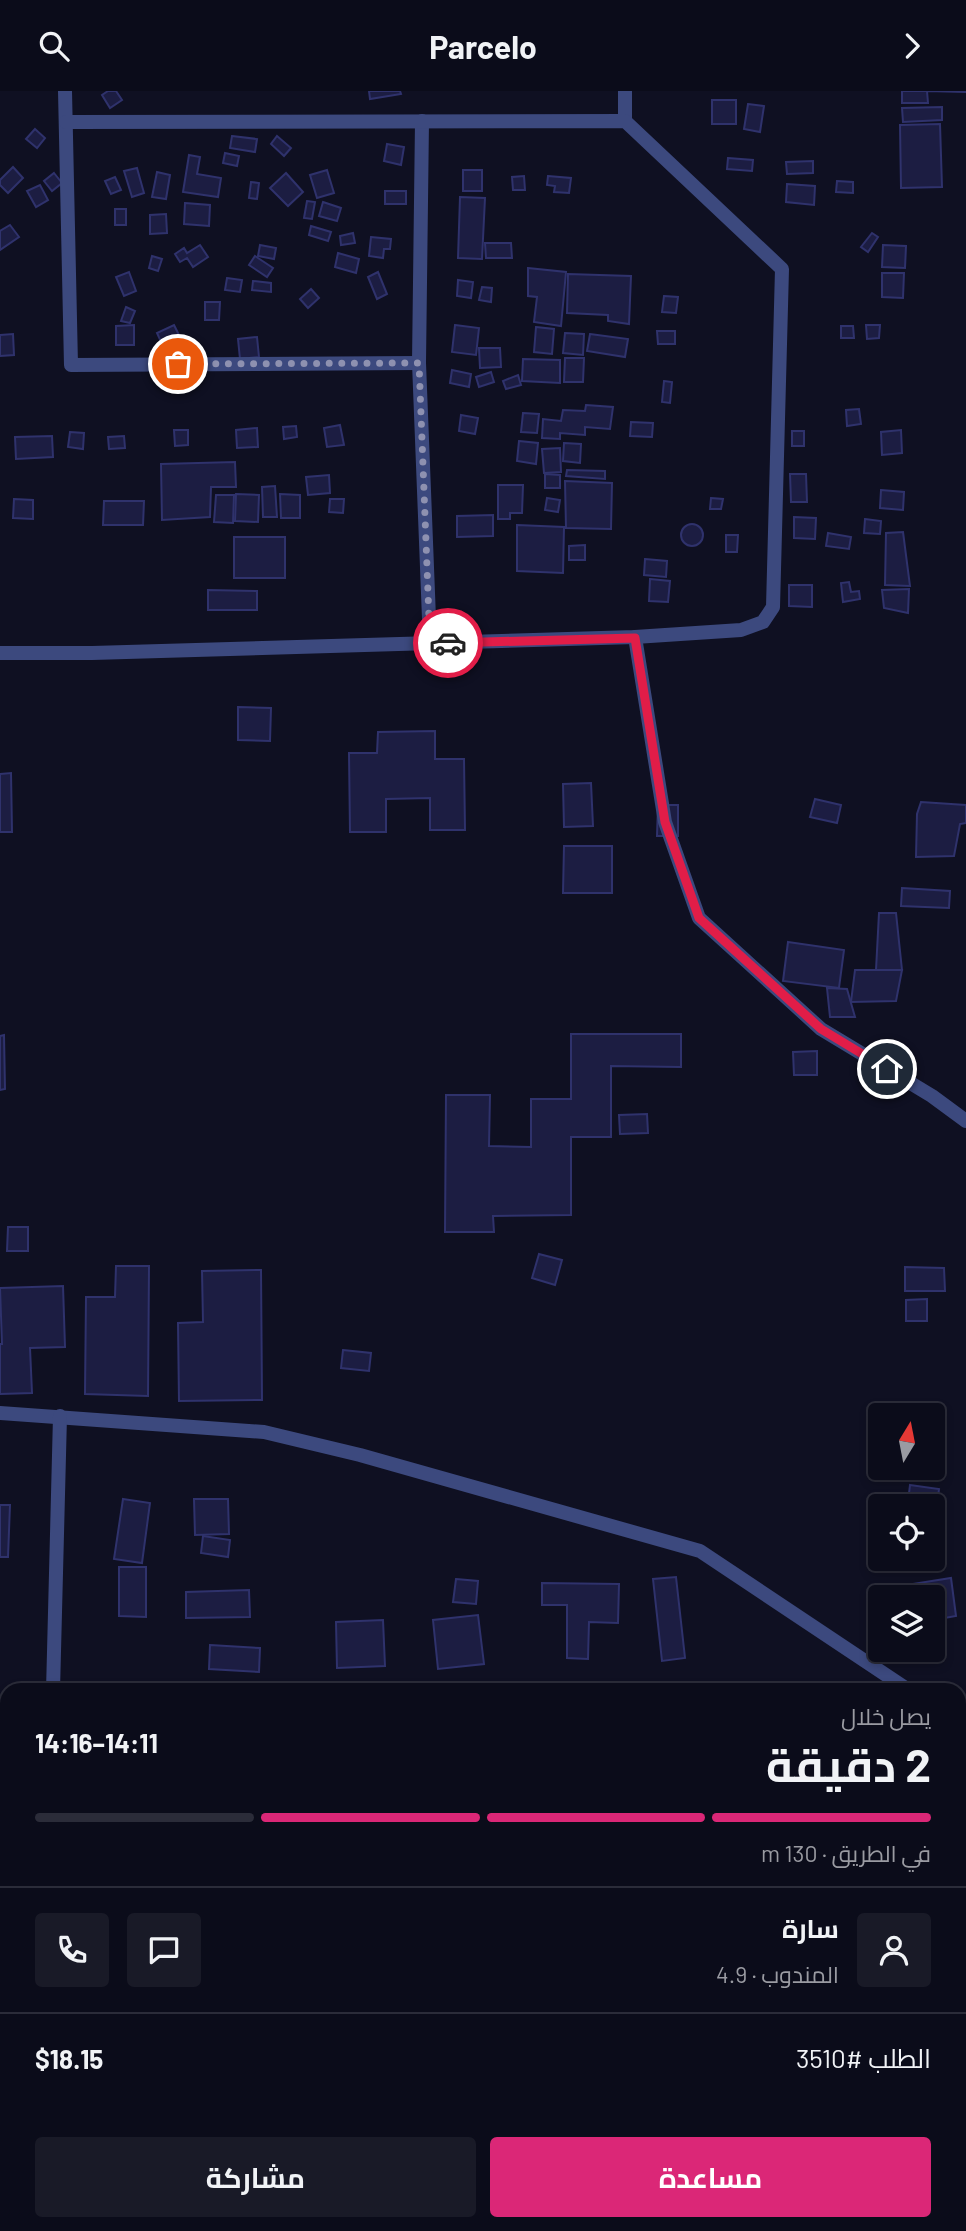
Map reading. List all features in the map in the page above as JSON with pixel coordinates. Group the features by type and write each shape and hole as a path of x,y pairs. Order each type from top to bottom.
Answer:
{"street":[{"path":"65,91 71,365 419,363"},
{"path":"625,91 625,121"},
{"path":"422,121 419,363 430,644"},
{"path":"0,653 92,653 635,638 741,630 763,622 773,607 782,269 625,121 66,122"},
{"path":"635,638 665,822 699,918 821,1029 932,1096 966,1121"},
{"path":"0,1413 264,1432 360,1455 701,1551 898,1683"},
{"path":"53,1683 60,1416"}],"building":[{"path":"108,91 116,91 122,100 110,108 102,95"},
{"path":"369,91 400,91 401,94 370,99"},
{"path":"902,91 927,91 928,103 902,103"},
{"path":"712,100 736,100 736,124 712,124"},
{"path":"748,104 764,106 760,132 744,129"},
{"path":"942,107 942,120 903,122 902,108"},
{"path":"940,124 942,187 901,188 900,125"},
{"path":"35,129 45,138 37,148 26,139"},
{"path":"232,136 257,139 255,152 230,148"},
{"path":"277,136 291,148 284,156 271,144"},
{"path":"387,144 404,147 401,165 384,161"},
{"path":"225,153 239,156 237,166 223,163"},
{"path":"189,155 200,157 197,174 221,178 218,197 183,192"},
{"path":"728,158 753,160 752,171 727,169"},
{"path":"813,161 813,173 787,174 786,162"},
{"path":"13,167 23,178 8,193 0,185 0,180"},
{"path":"137,168 144,193 132,197 124,171"},
{"path":"327,170 334,193 317,198 310,175"},
{"path":"463,170 482,170 482,191 463,191"},
{"path":"157,172 170,175 166,199 152,197"},
{"path":"54,173 62,183 52,191 44,181"},
{"path":"286,173 303,192 288,206 270,188"},
{"path":"524,176 525,190 513,190 512,177"},
{"path":"548,176 571,178 569,193 554,192 555,186 547,185"},
{"path":"115,177 121,190 111,194 105,181"},
{"path":"837,181 853,182 853,193 836,192"},
{"path":"251,182 259,183 257,199 249,198"},
{"path":"787,184 815,186 814,205 786,202"},
{"path":"40,185 48,200 36,207 27,191"},
{"path":"385,191 406,191 406,204 385,204"},
{"path":"460,197 485,198 482,259 458,258"},
{"path":"307,201 315,202 312,219 304,218"},
{"path":"323,202 341,208 337,221 319,216"},
{"path":"185,203 210,205 209,226 184,224"},
{"path":"115,209 126,209 126,225 115,225"},
{"path":"166,214 167,233 150,234 150,215"},
{"path":"10,225 19,237 0,250 0,231"},
{"path":"311,226 331,232 328,241 309,235"},
{"path":"353,233 355,243 341,245 340,236"},
{"path":"872,233 878,237 868,252 861,247"},
{"path":"371,237 391,239 390,249 384,249 383,258 369,256"},
{"path":"485,243 511,243 512,258 486,258"},
{"path":"200,245 208,257 193,267 187,258 180,262 175,254 184,248 187,253"},
{"path":"260,245 276,248 274,259 258,256"},
{"path":"883,245 906,246 905,268 882,267"},
{"path":"338,253 359,259 356,273 335,267"},
{"path":"152,256 162,259 158,271 149,268"},
{"path":"255,256 273,268 267,277 249,265"},
{"path":"528,268 566,272 561,326 534,322 537,297 528,296"},
{"path":"129,272 136,291 124,296 116,277"},
{"path":"378,272 387,294 377,299 368,277"},
{"path":"882,273 904,273 903,298 882,297"},
{"path":"568,274 631,276 629,324 608,321 608,315 567,313"},
{"path":"227,278 242,280 240,292 225,290"},
{"path":"458,280 473,282 471,298 457,296"},
{"path":"253,281 271,283 271,292 252,290"},
{"path":"482,287 492,288 491,302 479,300"},
{"path":"311,289 319,298 308,308 300,299"},
{"path":"664,296 678,297 676,313 662,312"},
{"path":"205,302 220,302 219,320 205,320"},
{"path":"126,307 135,311 130,323 121,321"},
{"path":"134,325 134,345 116,345 116,326"},
{"path":"174,325 184,345 166,353 157,333"},
{"path":"455,325 479,328 476,355 452,352"},
{"path":"866,325 880,325 879,338 867,339"},
{"path":"841,326 853,326 854,338 841,338"},
{"path":"536,327 554,329 552,354 534,352"},
{"path":"657,331 675,331 675,344 658,344"},
{"path":"565,333 584,334 583,355 563,353"},
{"path":"13,334 14,355 0,356 0,335"},
{"path":"590,334 628,339 625,357 587,351"},
{"path":"257,337 259,357 240,359 238,339"},
{"path":"479,348 500,348 501,367 480,368"},
{"path":"565,358 584,358 583,382 564,382"},
{"path":"523,359 560,360 560,383 522,381"},
{"path":"452,370 471,374 469,387 450,383"},
{"path":"491,372 494,382 479,387 476,377"},
{"path":"518,375 521,385 506,389 503,381"},
{"path":"664,381 672,382 670,403 662,402"},
{"path":"586,405 613,407 610,429 585,427 585,435 560,433 560,439 542,438 543,419 561,421 563,410 585,411"},
{"path":"859,409 861,424 847,426 846,410"},
{"path":"523,413 539,414 537,433 521,432"},
{"path":"461,415 478,418 475,434 459,431"},
{"path":"631,422 653,423 652,437 630,436"},
{"path":"340,425 344,445 327,447 324,428"},
{"path":"296,426 297,437 284,439 283,427"},
{"path":"257,428 258,447 237,448 236,430"},
{"path":"174,430 188,430 188,445 175,446"},
{"path":"901,430 902,453 882,455 881,432"},
{"path":"792,431 804,431 804,446 792,446"},
{"path":"70,432 84,433 83,449 68,447"},
{"path":"52,436 53,457 16,459 15,437"},
{"path":"124,436 125,448 109,449 108,437"},
{"path":"519,441 538,443 536,464 517,461"},
{"path":"564,443 581,444 580,463 563,461"},
{"path":"560,448 561,472 544,473 542,449"},
{"path":"235,462 236,487 211,487 210,517 162,520 161,464"},
{"path":"567,470 605,471 605,479 566,476"},
{"path":"545,474 560,475 560,488 545,488"},
{"path":"790,474 806,474 807,502 791,502"},
{"path":"329,475 330,493 308,495 306,477"},
{"path":"565,481 612,483 611,529 566,528"},
{"path":"498,485 523,485 522,513 510,513 510,519 498,519"},
{"path":"275,486 277,517 263,517 262,487"},
{"path":"881,490 904,492 903,510 880,508"},
{"path":"236,494 259,495 258,522 235,521"},
{"path":"280,494 300,495 300,518 281,518"},
{"path":"216,495 234,495 233,523 214,522"},
{"path":"547,498 560,500 558,512 545,510"},
{"path":"711,498 723,499 721,509 710,509"},
{"path":"14,499 33,500 33,519 13,518"},
{"path":"330,499 344,499 343,513 329,512"},
{"path":"104,501 144,501 143,525 103,525"},
{"path":"493,515 493,536 457,537 457,516"},
{"path":"794,517 816,518 815,539 794,538"},
{"path":"865,519 881,521 880,534 864,533"},
{"path":"692,524 700,527 703,535 700,543 692,546 684,543 681,535 684,527"},
{"path":"517,525 564,527 563,573 517,571"},
{"path":"903,532 910,586 885,585 886,533"},
{"path":"828,533 851,537 849,549 826,546"},
{"path":"726,535 738,535 737,552 726,552"},
{"path":"234,537 285,537 285,578 234,578"},
{"path":"585,545 585,560 569,560 569,546"},
{"path":"645,559 667,561 666,577 644,575"},
{"path":"650,579 670,581 668,602 649,601"},
{"path":"849,582 851,592 859,591 860,599 843,602 841,583"},
{"path":"789,585 812,585 812,607 789,606"},
{"path":"909,589 908,613 884,608 882,590"},
{"path":"208,590 257,591 257,610 208,610"},
{"path":"238,707 271,708 270,741 238,740"},
{"path":"435,731 435,759 464,759 465,830 430,830 430,798 386,799 386,832 350,832 349,753 377,753 378,732"},
{"path":"11,773 12,832 0,832 0,774"},
{"path":"591,783 593,826 564,827 563,784"},
{"path":"815,799 841,805 837,823 810,817"},
{"path":"921,802 966,805 966,823 960,824 954,856 916,857 917,814"},
{"path":"658,805 678,805 678,836 657,836"},
{"path":"564,846 612,846 612,893 563,893"},
{"path":"902,888 950,891 949,908 901,906"},
{"path":"879,913 896,913 902,970 876,970"},
{"path":"788,942 844,950 839,988 783,981"},
{"path":"855,970 902,970 896,1001 851,1002"},
{"path":"827,988 847,989 855,1017 830,1017"},
{"path":"571,1034 681,1034 681,1067 611,1066 611,1137 571,1137 571,1215 493,1216 494,1232 445,1232 446,1095 490,1095 489,1146 531,1147 531,1099 571,1099"},
{"path":"4,1035 5,1089 0,1090 0,1036"},
{"path":"817,1051 817,1075 794,1075 793,1052"},
{"path":"647,1114 648,1133 620,1134 619,1115"},
{"path":"8,1227 28,1227 28,1251 7,1251"},
{"path":"539,1254 562,1260 555,1285 532,1278"},
{"path":"116,1266 149,1266 148,1396 85,1394 86,1297 115,1297"},
{"path":"905,1267 944,1268 945,1291 905,1291"},
{"path":"261,1270 262,1400 179,1401 178,1323 203,1322 202,1271"},
{"path":"63,1286 65,1347 30,1348 32,1393 0,1394 0,1288"},
{"path":"927,1299 927,1321 906,1321 906,1300"},
{"path":"343,1350 371,1353 369,1371 341,1368"},
{"path":"910,1485 939,1489 938,1494 909,1494"},
{"path":"123,1499 150,1503 142,1563 114,1559"},
{"path":"194,1499 228,1499 229,1534 195,1535"},
{"path":"0,1505 10,1505 8,1557 0,1557"},
{"path":"203,1536 230,1540 228,1557 201,1553"},
{"path":"119,1567 146,1567 146,1617 119,1616"},
{"path":"676,1577 685,1658 662,1661 653,1579"},
{"path":"951,1578 956,1616 945,1618 945,1585 906,1585"},
{"path":"456,1579 478,1581 476,1604 453,1602"},
{"path":"542,1583 619,1584 618,1623 589,1622 588,1659 567,1658 567,1605 542,1605"},
{"path":"249,1590 250,1617 186,1618 186,1592"},
{"path":"478,1615 484,1664 438,1669 433,1620"},
{"path":"383,1620 385,1666 337,1668 336,1622"},
{"path":"210,1645 260,1648 259,1672 209,1669"}],"way so far":[{"path":"178,364 419,363 430,644 448,643"}],"route":[{"path":"448,643 635,638 665,822 699,918 821,1029 887,1069"}]}
